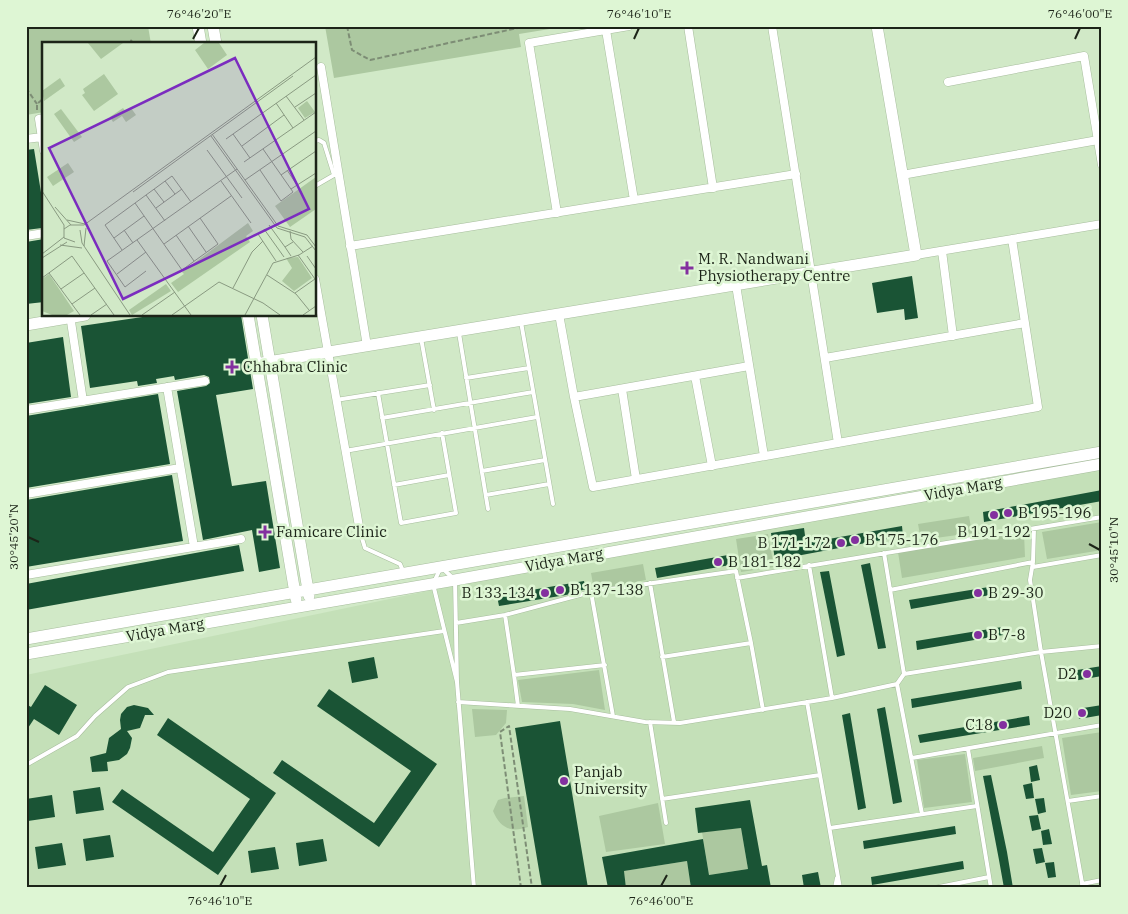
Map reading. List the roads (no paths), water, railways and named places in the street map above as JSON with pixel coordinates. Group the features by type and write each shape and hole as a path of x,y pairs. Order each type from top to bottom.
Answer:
{"main road":[{"path":"198,26 201,42"},
{"path":"213,26 216,42"},
{"path":"256,364 916,255 877,26"},
{"path":"26,324 70,316"},
{"path":"248,316 298,607"},
{"path":"262,316 311,605"},
{"name":"Vidya Marg","path":"26,639 1102,452"},
{"name":"Vidya Marg","path":"26,654 433,584 1102,464"}],"street":[{"path":"557,213 529,43 629,26"},
{"path":"688,26 713,188"},
{"path":"772,26 838,443"},
{"path":"606,30 634,200"},
{"path":"948,82 1084,56 1102,165"},
{"path":"321,67 336,175 367,346"},
{"path":"26,139 42,138 39,119 41,116"},
{"path":"902,175 1098,140"},
{"path":"350,246 796,174"},
{"path":"916,255 1102,224"},
{"path":"26,236 42,233"},
{"path":"559,314 593,487 1038,407 1012,239"},
{"path":"942,251 954,336"},
{"path":"316,285 360,532"},
{"path":"736,285 764,456"},
{"path":"70,316 83,401"},
{"path":"825,358 1025,323"},
{"path":"574,398 749,366"},
{"path":"695,376 712,466"},
{"path":"26,410 205,381"},
{"path":"167,388 194,547"},
{"path":"622,389 636,479"},
{"path":"26,494 180,468"},
{"path":"26,575 241,539"}],"lane":[{"path":"316,141 319,140 324,143 336,175 316,185"},
{"path":"521,320 553,504"},
{"path":"458,330 488,509"},
{"path":"421,337 434,410"},
{"path":"466,378 529,368"},
{"path":"336,400 430,385"},
{"path":"382,418 534,392"},
{"path":"378,393 401,524 456,513 442,433"},
{"path":"345,451 537,417"},
{"path":"482,471 545,460"},
{"path":"394,485 449,475"},
{"path":"486,495 549,484"},
{"path":"738,578 1102,517"},
{"path":"1034,528 1033,564 1030,580 1082,886 1102,880"},
{"path":"360,532 365,548 400,564 404,573"},
{"path":"884,553 904,674"},
{"path":"890,590 1033,564 1102,555"},
{"path":"809,565 832,698"},
{"path":"457,682 433,584 442,567 455,580 458,702 474,888"},
{"path":"456,623 505,616 591,592 736,571 763,710"},
{"path":"650,583 674,722"},
{"path":"591,592 613,716"},
{"path":"505,616 518,706"},
{"path":"26,765 77,736 96,716 128,688 168,672 444,631"},
{"path":"662,657 751,644"},
{"path":"458,702 570,709 650,722 709,719 832,698 896,684 904,674 1041,652 1102,646"},
{"path":"514,675 605,665"},
{"path":"896,684 922,814"},
{"path":"807,702 840,888"},
{"path":"650,722 666,823"},
{"path":"912,758 1102,725"},
{"path":"968,749 991,888"},
{"path":"662,799 820,775"},
{"path":"1068,801 1102,796"},
{"path":"830,828 977,806"},
{"path":"835,888 838,873"},
{"path":"936,888 990,877"}],"place":[{"name":"M. R. Nandwani Physiotherapy Centre","path":"687,268"},
{"name":"Chhabra Clinic","path":"232,367"},
{"name":"B 195-196","path":"1008,513"},
{"name":"B 191-192","path":"994,515"},
{"name":"Famicare Clinic","path":"265,532"},
{"name":"B 175-176","path":"855,540"},
{"name":"B 171-172","path":"841,543"},
{"name":"B 181-182","path":"718,562"},
{"name":"B 137-138","path":"560,590"},
{"name":"B 133-134","path":"545,593"},
{"name":"B 29-30","path":"978,593"},
{"name":"B 7-8","path":"978,635"},
{"name":"D2","path":"1087,674"},
{"name":"D20","path":"1082,713"},
{"name":"C18","path":"1003,725"},
{"name":"Panjab University","path":"564,781"}]}
